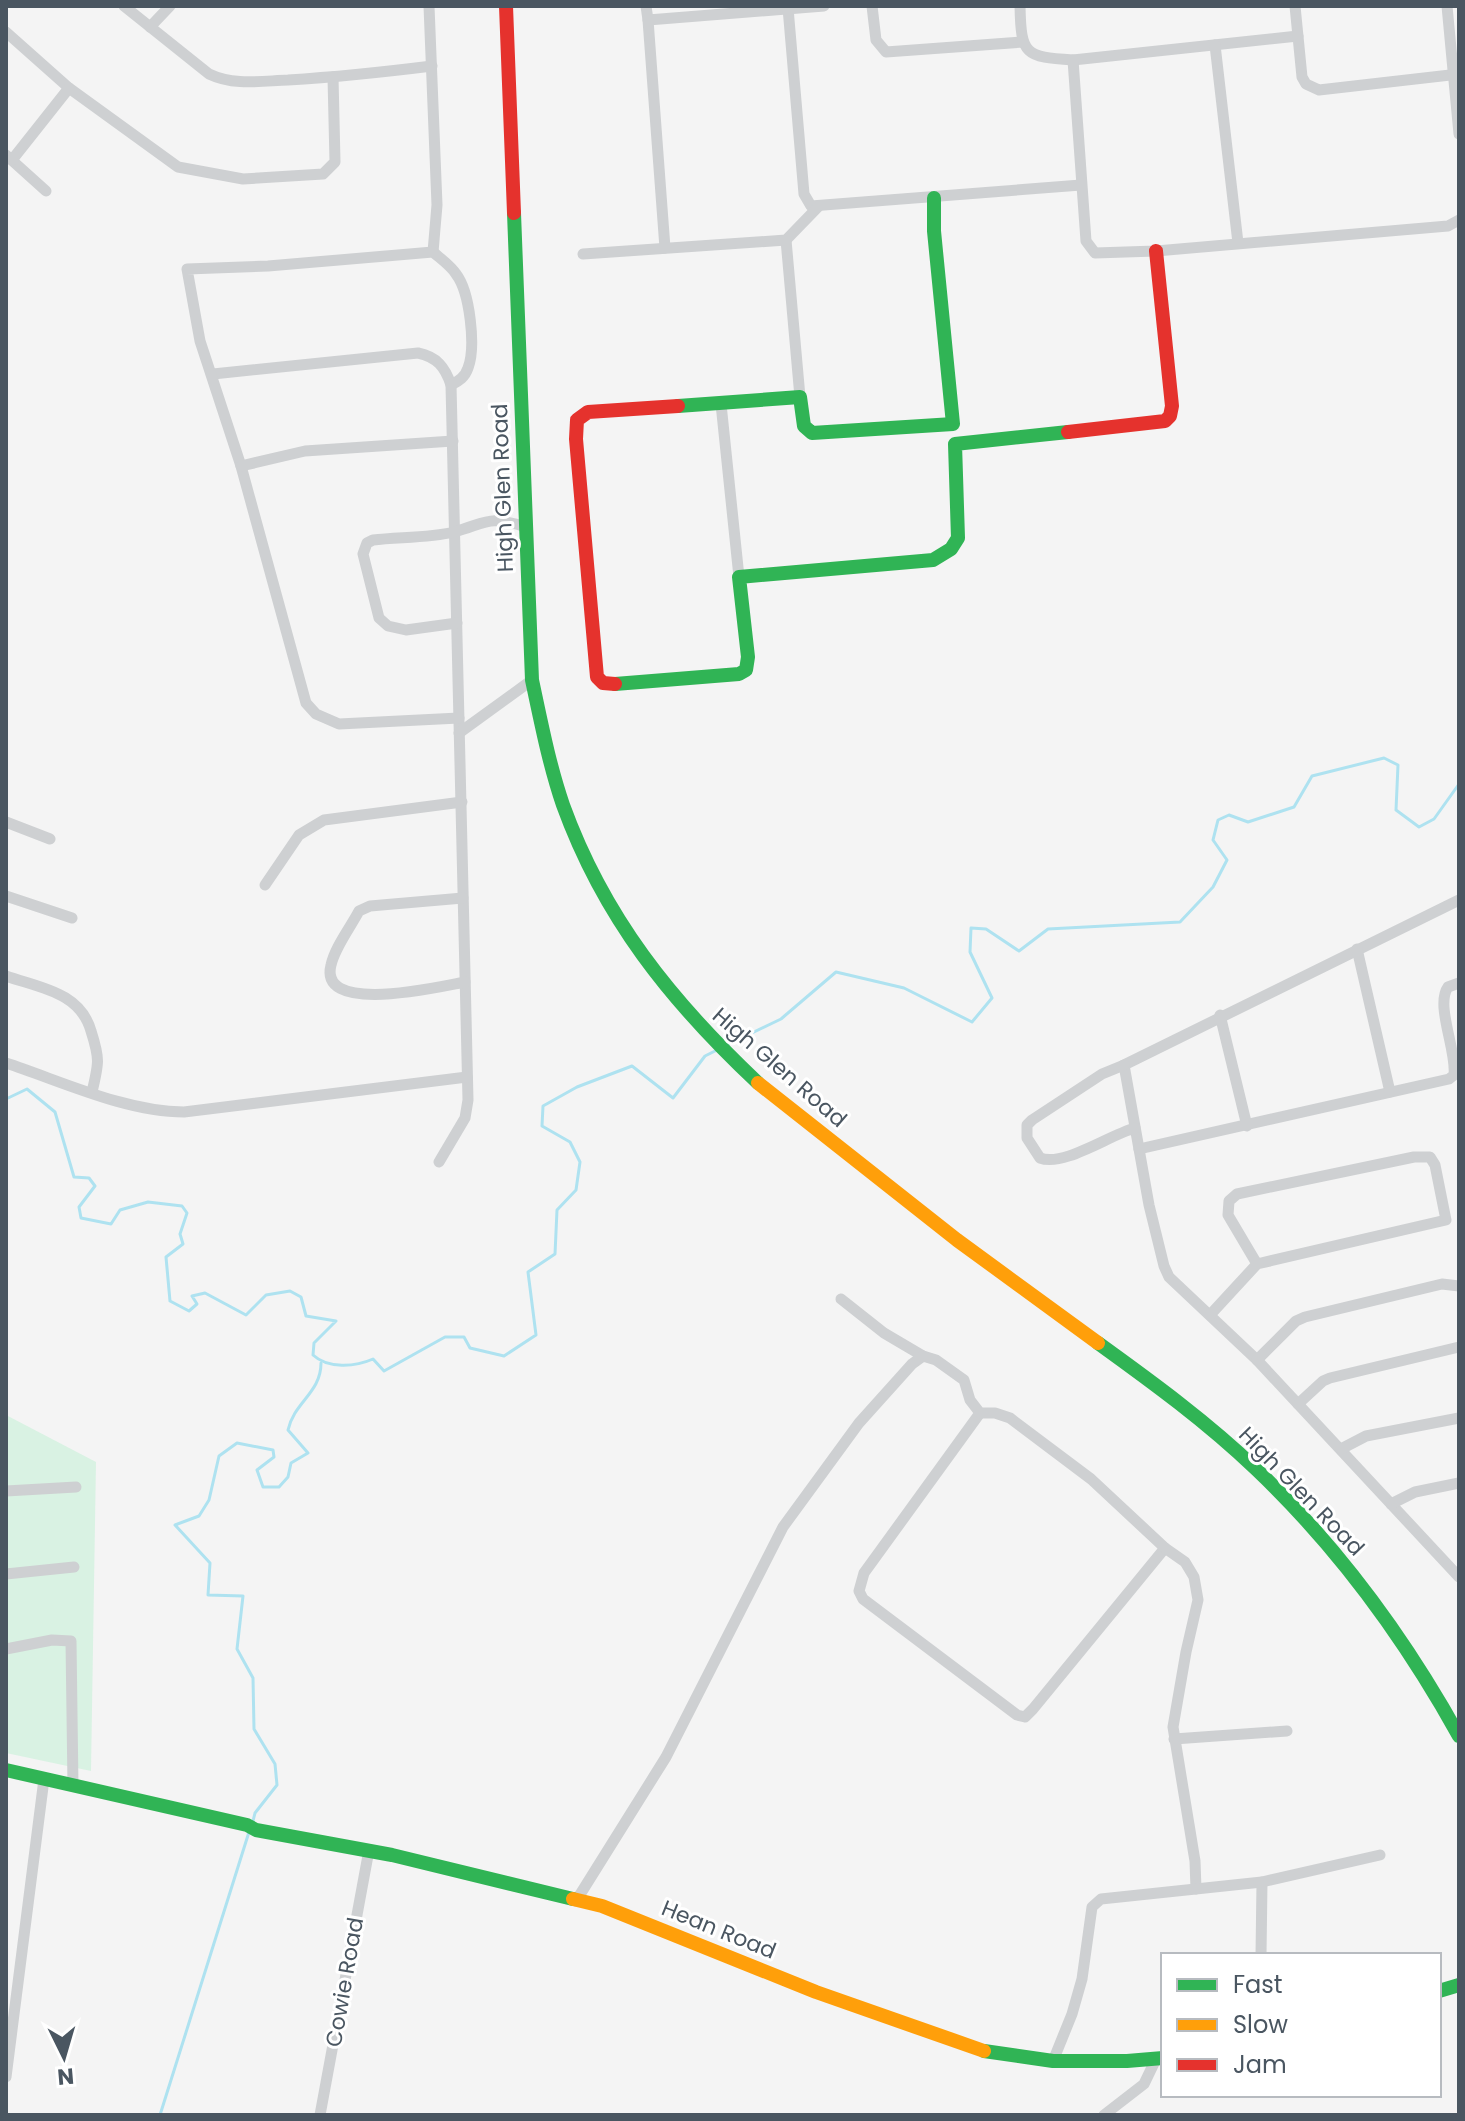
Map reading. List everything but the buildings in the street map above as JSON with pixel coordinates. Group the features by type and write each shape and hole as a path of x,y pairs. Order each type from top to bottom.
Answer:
{"street":[{"path":"124,6 209,74 220,79 236,82 333,77 432,66"},
{"path":"150,27 170,6"},
{"path":"429,6 437,205 433,252"},
{"name":"High Glen Road","path":"506,6 532,680 552,777 571,830 599,891 649,969 702,1030 765,1089 1253,1466 1350,1570 1395,1631 1459,1736"},
{"path":"646,6 665,248"},
{"path":"648,20 824,6"},
{"path":"872,6 876,40 886,52 1023,42"},
{"path":"1020,6 1023,42 1034,55 1073,60 1298,36"},
{"path":"1295,6 1302,77 1306,84 1319,90 1456,74"},
{"path":"1447,6 1456,74 1459,134"},
{"path":"788,8 804,194 811,206 1081,185"},
{"path":"6,32 69,88 178,167 243,179 323,174 335,162 333,77"},
{"path":"1215,45 1238,243"},
{"path":"1073,60 1086,241 1095,253 1156,251 1448,226 1459,220"},
{"path":"46,191 9,158 69,88"},
{"path":"739,577 933,560 942,556 958,538 955,444 934,231 934,198"},
{"path":"583,254 786,240 818,207"},
{"path":"786,240 804,426 812,433 953,424"},
{"path":"955,444 1165,421 1170,416 1172,406 1156,251"},
{"path":"451,385 461,380 468,368 471,348 469,316 457,275 433,252 268,266 187,269 200,341 241,466 306,703 316,714 339,724 459,718"},
{"path":"213,374 418,353 430,355 440,362 451,385 467,1077 465,1118 439,1162"},
{"path":"721,404 748,657 746,670 739,674 611,686 603,683 597,677 576,439 577,420 588,412 800,397"},
{"path":"241,466 305,451 453,441"},
{"path":"457,623 406,630 388,626 379,618 364,548 373,540 453,532 490,520 526,527"},
{"path":"459,733 532,680"},
{"path":"265,885 299,835 324,820 462,802"},
{"path":"6,822 50,839"},
{"path":"6,896 72,918"},
{"path":"463,898 370,906 359,911 331,965 330,975 339,988 366,996 465,982"},
{"path":"1135,1128 1055,1161 1040,1158 1027,1138 1027,1125 1032,1120 1102,1074 1459,900"},
{"path":"1357,949 1390,1092"},
{"path":"6,976 69,999 83,1010 100,1059 92,1092"},
{"path":"1139,1149 1440,1083 1454,1075 1443,997 1448,987 1459,983"},
{"path":"1220,1015 1247,1126"},
{"path":"6,1063 134,1106 164,1112 467,1077"},
{"path":"1124,1065 1139,1149 1169,1277 1257,1360 1459,1577"},
{"path":"1210,1315 1257,1264 1446,1220 1435,1165 1430,1157 1414,1157 1237,1194 1229,1201 1228,1215 1257,1264"},
{"path":"1257,1360 1296,1321 1305,1317 1442,1284 1459,1286"},
{"path":"841,1299 884,1333 923,1356 936,1360 964,1380 970,1400 980,1413"},
{"path":"1298,1404 1330,1378 1459,1347"},
{"path":"576,1901 666,1757 783,1527 859,1423 912,1364 923,1356"},
{"path":"980,1413 995,1413 1010,1418 1091,1479 1165,1548 1185,1562 1198,1588 1173,1727 1195,1861 1196,1889"},
{"path":"980,1413 864,1573 859,1591 863,1599 1017,1715 1025,1717 1033,1709 1165,1548"},
{"path":"1341,1449 1366,1436 1459,1418"},
{"path":"1391,1504 1415,1492 1459,1483"},
{"path":"6,1491 76,1487"},
{"path":"6,1574 74,1567"},
{"path":"6,1649 52,1640 71,1641 73,1786"},
{"path":"1174,1739 1287,1731"},
{"name":"Hean Road","path":"6,1770 251,1828 369,1850 617,1912 816,1992 979,2050 1053,2061 1159,2058"},
{"path":"6,2077 10,2005 44,1779"},
{"name":"Cowie Road","path":"320,2115 369,1850"},
{"path":"1053,2061 1082,1979 1092,1907 1101,1899 1262,1882 1380,1855"},
{"path":"1261,1953 1262,1882"},
{"path":"1104,2115 1144,2084 1159,2058"}],"green space":[{"path":"6,1415 96,1462 91,1771 6,1753"}],"waterway":[{"path":"727,1045 781,1019 836,972 904,988 972,1022 992,998 970,952 971,928 986,929 1019,951 1048,929 1180,922 1213,887 1227,860 1213,840 1218,820 1229,815 1248,822 1294,807 1312,776 1384,758 1398,765 1396,810 1419,827 1434,819 1459,784"},
{"path":"6,1099 27,1089 55,1112 74,1177 89,1178 95,1186 79,1207 81,1218 111,1224 120,1210 148,1202 182,1206 187,1213 180,1234 183,1244 166,1257 170,1301 189,1311 197,1304 192,1296 205,1293 246,1315 266,1295 290,1291 301,1297 306,1316 336,1321 314,1343 313,1355 326,1363 342,1365 373,1359 384,1371 445,1337 464,1337 470,1348 504,1356 536,1335 528,1272 555,1254 557,1210 576,1190 580,1162 570,1142 542,1126 543,1106 577,1087 632,1066 673,1098 705,1056 717,1050"},
{"path":"253,1821 255,1813 277,1785 275,1764 254,1729 253,1678 237,1649 243,1596 208,1595 210,1563 175,1525 199,1516 209,1500 219,1456 237,1443 273,1450 274,1457 257,1470 263,1487 279,1487 288,1477 291,1463 308,1453 288,1430 291,1420 317,1382 321,1363"},
{"path":"160,2115 249,1832"}],"traffic: fast":[{"path":"678,406 800,397 804,426 812,433 953,424 934,231 934,198"},
{"path":"514,213 532,680 554,774 563,805 599,885 643,956 697,1021 758,1083"},
{"path":"615,684 739,674 746,670 748,657 739,577 933,560 951,549 958,538 955,444 1068,432"},
{"path":"1098,1343 1218,1435 1315,1530 1368,1595 1416,1663 1459,1736"},
{"path":"6,1770 247,1825 256,1830 392,1855 573,1899"},
{"path":"1441,1990 1459,1985"},
{"path":"984,2051 1053,2061 1161,2058"}],"traffic: slow":[{"path":"758,1083 957,1240 1098,1343"},
{"path":"573,1899 602,1906 816,1992 984,2051"}],"traffic: jam":[{"path":"506,6 514,213"},
{"path":"1068,432 1165,421 1170,416 1172,406 1156,251"},
{"path":"615,684 603,683 597,677 576,439 577,420 588,412 678,406"}]}
